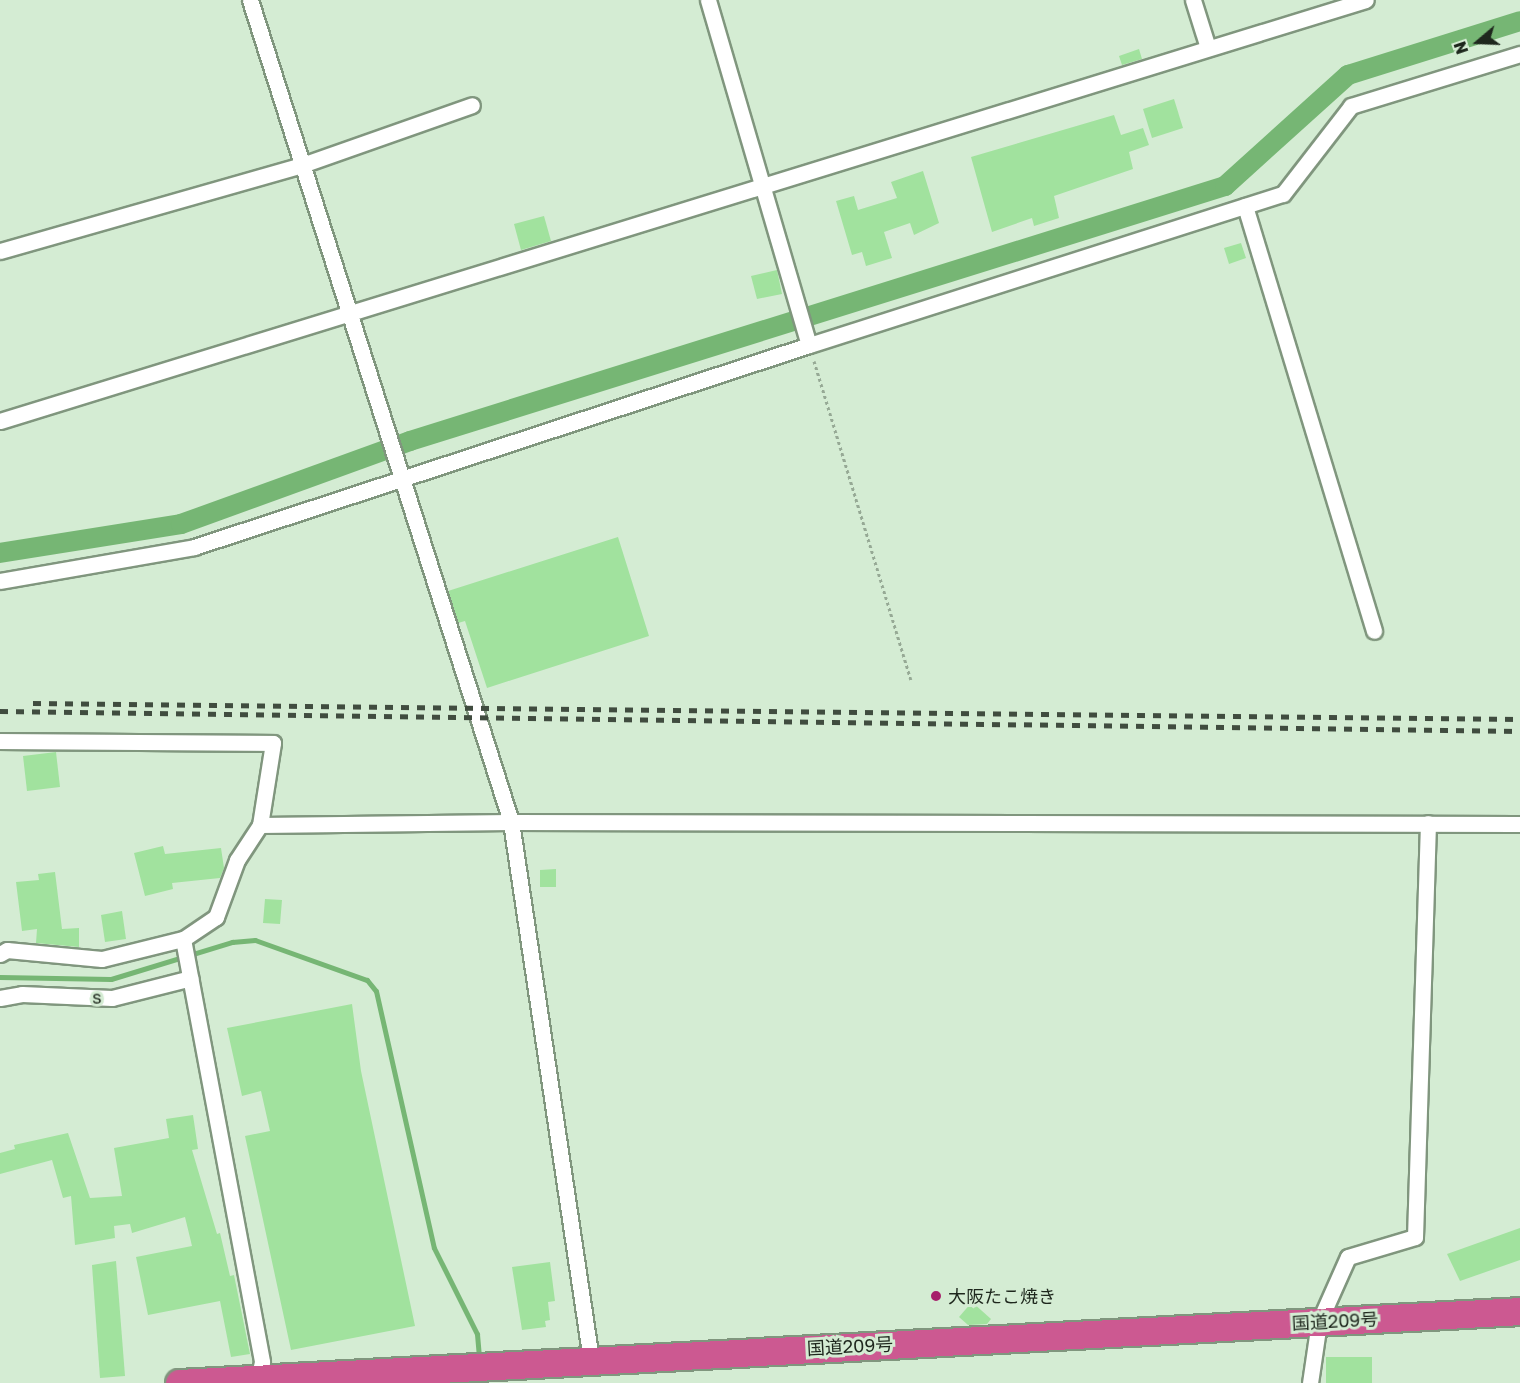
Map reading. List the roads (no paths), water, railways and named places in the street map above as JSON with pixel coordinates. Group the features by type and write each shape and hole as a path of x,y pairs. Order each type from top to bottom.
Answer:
{"highway":[{"name":"国道209号","path":"179,1383 258,1381 464,1367 1520,1311"}],"street":[{"path":"250,0 511,822 591,1360"},
{"path":"708,0 765,185 809,345"},
{"path":"1193,0 1208,48"},
{"path":"0,421 1366,0"},
{"path":"0,581 194,547 809,345 1283,194 1351,106 1520,54"},
{"path":"0,251 302,165 472,105"},
{"path":"1245,206 1374,631"},
{"path":"0,741 273,743 260,825 237,860 216,917 184,943 102,959 6,950 0,954"},
{"path":"260,825 511,822 1520,824"},
{"path":"1310,1383 1319,1322 1348,1257 1415,1237 1428,824"},
{"path":"184,943 262,1362 258,1381"},
{"name":"s","path":"0,998 22,994 111,998 190,972"}],"waterway":[{"path":"0,553 181,524 410,441 1225,186 1348,75 1520,21"},
{"path":"0,977 111,979 232,942 255,940 367,980 376,991 434,1248 477,1334 479,1358"}],"railway":[{"path":"33,703 1520,719"},
{"path":"0,711 1520,731"}],"place":[{"name":"大阪たこ焼き","path":"936,1296"}]}
